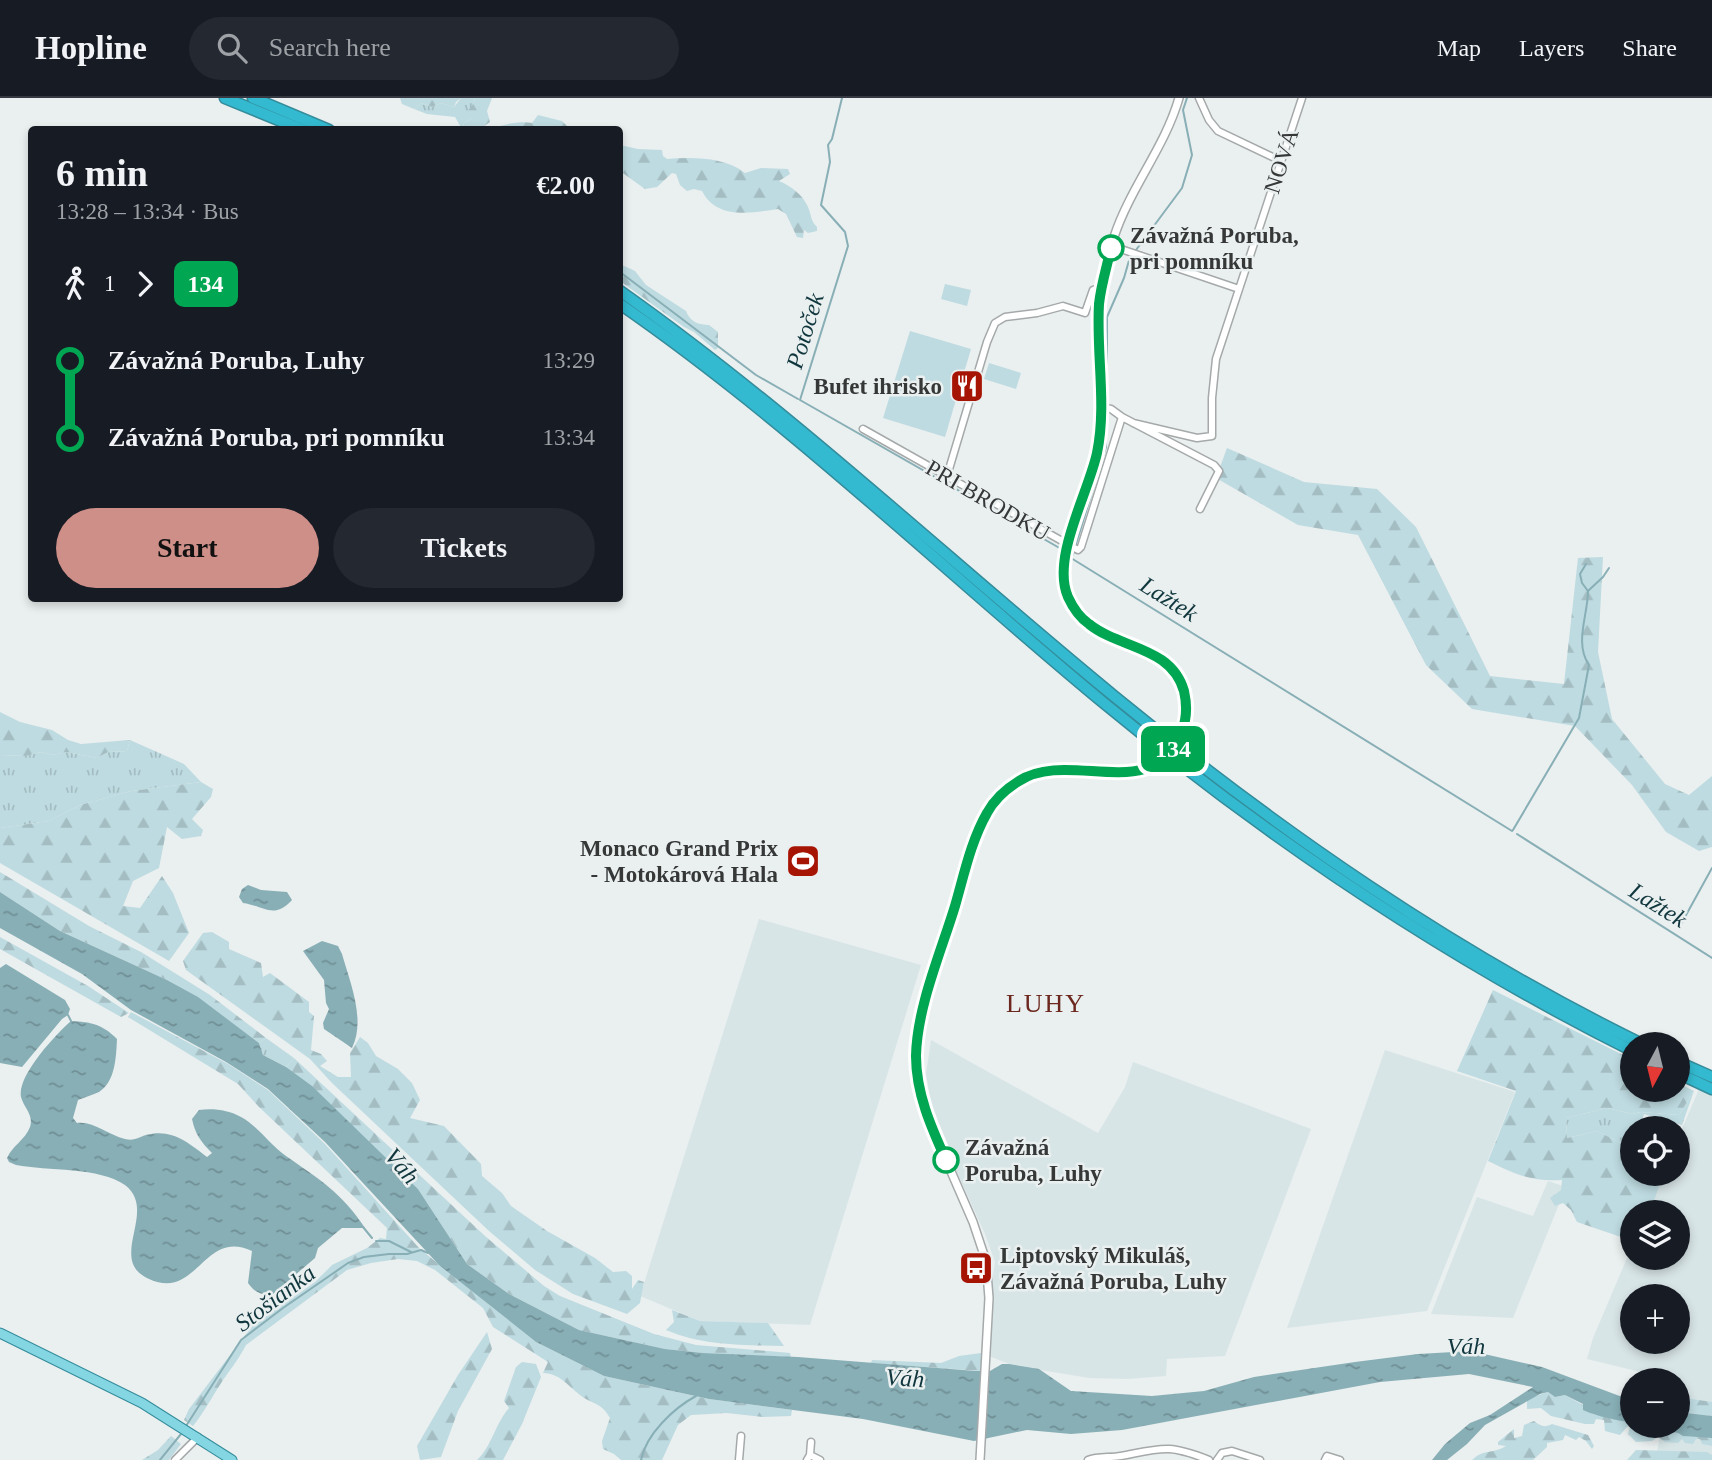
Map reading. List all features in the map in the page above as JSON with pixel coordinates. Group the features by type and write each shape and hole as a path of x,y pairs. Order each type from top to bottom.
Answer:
{"highway":[{"path":"225,98 293,126"},
{"path":"253,98 320,126"},
{"path":"623,293 769,404 1104,688 1199,765 1272,819 1417,918 1534,987 1620,1032"},
{"path":"623,306 763,412 1106,704 1284,841 1364,897 1476,966 1620,1044"},
{"path":"1690,1067 1712,1077"},
{"path":"1690,1079 1712,1089"}],"main road":[{"path":"0,1333 120,1391 232,1460"}],"street":[{"path":"980,1460 989,1298 986,1261 973,1222 922,1101 916,1054 923,1011 975,840 985,816 997,800 1017,782 1041,771 1067,769 1113,774 1137,771 1159,762 1171,751 1183,729 1186,709 1181,683 1170,667 1150,652 1089,625 1074,609 1064,583 1070,549 1098,450 1105,408 1099,314 1102,287 1112,246 1128,204 1169,125 1179,98"},
{"path":"1199,98 1209,120 1218,131 1281,161"},
{"name":"NOVÁ","path":"1133,423 1197,438 1212,436 1216,359 1302,98"},
{"path":"1112,246 1239,289"},
{"path":"947,476 992,328 1000,319 1063,306 1085,313 1093,290 1102,287"},
{"path":"1105,408 1205,459 1219,471 1200,509"},
{"name":"PRI BRODKU","path":"863,429 1070,549 1081,547 1122,417"},
{"path":"739,1460 741,1436"},
{"path":"175,1460 198,1437"},
{"path":"808,1457 811,1442"},
{"path":"1088,1460 1146,1449 1170,1448 1184,1450 1209,1460"},
{"path":"1217,1460 1222,1453 1232,1451 1260,1460"},
{"path":"808,1457 814,1454 820,1460"},
{"path":"1325,1460 1330,1456 1340,1460"}],"shaded area":[{"path":"759,919 921,965 810,1325 700,1321 640,1296"},
{"path":"931,1040 1098,1133 1125,1087 1133,1062 1311,1129 1225,1356 1167,1359 1166,1376 1127,1379 1089,1378 1029,1368 1008,1372 1009,1364 981,1353 995,1262 935,1124 926,1074"},
{"path":"1385,1050 1515,1092 1427,1311 1287,1328"},
{"path":"1699,1089 1712,1095 1712,1460 1656,1460 1659,1438 1690,1438 1690,1368 1624,1368 1587,1359 1622,1270 1690,1270 1690,1200 1652,1200 1658,1186 1690,1186 1690,1116 1687,1116"},
{"path":"1548,1181 1566,1187 1513,1318 1431,1314 1477,1197 1533,1216"}],"green space":[{"path":"400,98 461,98 454,107 441,103 432,107 421,103 414,109 402,104"},
{"path":"461,98 475,98 471,119 463,126 455,117 427,114 414,109 421,103 432,107 441,103 454,107"},
{"path":"475,98 492,98 487,111 490,122 484,126 463,126 471,119 467,112"},
{"path":"538,115 562,121 567,126 501,126 532,123"},
{"path":"623,146 662,150 667,159 698,158 718,161 745,173 761,168 788,169 790,174 779,181 792,188 803,199 817,231 808,233 804,230 803,238 797,237 786,214 778,209 746,213 716,207 702,191 687,191 680,185 676,174 672,173 657,187 645,189 623,173"},
{"path":"623,265 635,271 646,285 686,311 692,320 709,325 718,332 718,348 715,350 623,283"},
{"path":"945,284 971,290 967,306 941,299"},
{"path":"910,331 971,349 945,437 883,418"},
{"path":"989,363 1021,373 1016,389 984,379"},
{"path":"1227,448 1304,482 1377,489 1416,527 1490,676 1564,684 1578,558 1603,557 1598,652 1612,719 1665,784 1689,795 1712,776 1712,847 1699,851 1666,832 1632,785 1575,726 1472,709 1426,665 1358,535 1298,525 1216,478"},
{"path":"0,712 20,722 52,730 81,744 130,740 127,751 108,752 97,758 66,752 53,755 41,752 26,756 0,755"},
{"path":"130,740 184,764 201,782 131,791 80,805 49,821 0,828 0,755 26,756 41,752 53,755 66,752 97,758 108,752 127,751"},
{"path":"201,782 213,789 211,797 192,819 203,830 201,836 182,839 167,827 159,868 133,881 123,906 140,908 162,876 173,893 189,933 169,961 0,863 0,828 49,821 80,805 131,791"},
{"path":"0,872 89,926 141,952 210,995 266,1038 259,1043 197,997 167,980 60,931 0,892"},
{"path":"212,932 229,942 229,949 261,963 263,977 270,973 309,1002 309,1012 314,1016 311,1050 321,1054 327,1061 320,1066 338,1077 351,1077 350,1053 360,1037 368,1043 376,1056 398,1069 412,1083 420,1100 410,1118 444,1126 481,1164 482,1176 502,1193 511,1206 613,1272 626,1271 632,1276 632,1289 638,1280 644,1282 640,1303 627,1314 573,1294 535,1270 489,1231 310,1059 186,970 183,961 203,933"},
{"path":"0,937 88,986 129,1013 121,1017 0,949"},
{"path":"1493,990 1620,1054 1620,1102 1687,1102 1679,1115 1641,1112 1632,1114 1607,1108 1566,1118 1567,1138 1597,1131 1620,1142 1620,1186 1659,1186 1654,1200 1620,1200 1620,1237 1577,1222 1571,1210 1563,1203 1555,1206 1550,1198 1561,1190 1562,1180 1541,1180 1524,1176 1488,1161 1516,1091 1457,1071"},
{"path":"131,1012 228,1064 268,1090 325,1144 420,1249 536,1342 604,1376 709,1399 792,1410 791,1416 763,1417 727,1413 691,1415 678,1425 662,1460 621,1460 603,1449 602,1441 610,1418 600,1406 580,1395 559,1378 543,1373 548,1362 493,1327 483,1308 435,1270 417,1261 398,1259 347,1270 246,1345 193,1426 184,1420 189,1409 253,1325 315,1282 332,1265 367,1248 380,1238 386,1239 387,1228 238,1084 128,1017"},
{"path":"266,1038 294,1058 286,1067 263,1055 259,1043"},
{"path":"294,1058 485,1236 544,1286 560,1296 654,1334 696,1345 790,1353 791,1357 665,1349 579,1330 509,1294 467,1264 418,1189 286,1067"},
{"path":"1694,1091 1685,1116 1620,1116 1620,1142 1597,1131 1567,1138 1566,1118 1607,1108 1632,1114 1641,1112 1679,1115 1687,1102 1690,1102"},
{"path":"672,1310 700,1321 768,1323 784,1346 724,1344 680,1335 666,1330 674,1322"},
{"path":"487,1332 492,1349 458,1411 441,1457 420,1460 417,1446 458,1375"},
{"path":"981,1353 981,1371 871,1363 872,1360 941,1363 959,1356"},
{"path":"522,1362 536,1364 541,1377 522,1424 503,1460 477,1460 509,1408 504,1401 516,1367"},
{"path":"1548,1392 1555,1397 1565,1395 1593,1414 1620,1420 1620,1435 1605,1431 1604,1420 1596,1419 1594,1424 1585,1424 1551,1416 1541,1408 1527,1409 1527,1399"},
{"path":"1690,1399 1712,1402 1712,1416 1690,1413"},
{"path":"1534,1421 1543,1426 1552,1424 1588,1435 1594,1446 1592,1449 1579,1437 1576,1440 1565,1435 1563,1440 1547,1443 1547,1447 1533,1460 1472,1460 1481,1454 1506,1446 1498,1445 1498,1442 1514,1429 1514,1438 1522,1436 1524,1425"},
{"path":"171,1436 181,1444 169,1460 142,1460 158,1450"},
{"path":"1632,1438 1656,1438 1652,1441 1636,1442"},
{"path":"1659,1438 1712,1438 1712,1446 1702,1444 1700,1439 1696,1439 1693,1444 1685,1443 1682,1439 1678,1443 1665,1442"},
{"path":"1636,1450 1707,1452 1712,1455 1712,1460 1627,1460"}],"water":[{"path":"248,885 261,890 287,892 292,900 274,911 243,903 239,897 242,889"},
{"name":"Váh","path":"0,892 60,931 198,997 259,1043 263,1055 286,1067 312,1086 418,1189 467,1264 509,1294 579,1330 665,1349 703,1353 798,1357 976,1371 990,1371 1002,1364 1009,1364 1039,1369 1071,1391 1152,1396 1204,1391 1254,1377 1355,1362 1471,1351 1542,1367 1620,1396 1620,1420 1583,1410 1583,1404 1565,1395 1555,1397 1548,1392 1485,1425 1447,1460 1432,1460 1445,1444 1470,1423 1490,1415 1533,1387 1469,1374 1380,1382 1122,1430 1071,1434 1027,1430 974,1441 863,1419 709,1399 604,1376 536,1342 439,1265 325,1142 268,1089 226,1062 131,1010 82,974 0,928"},
{"path":"322,941 338,946 352,989 357,1025 352,1048 324,1029 323,1023 329,1009 324,980 303,951"},
{"path":"6,964 65,1000 70,1009 68,1015 22,1067 0,1063 0,968"},
{"path":"71,1021 96,1025 117,1039 112,1075 99,1092 78,1100 73,1118 77,1123 89,1124 128,1140 155,1133 171,1135 207,1157 212,1153 199,1138 192,1119 199,1110 215,1109 231,1113 247,1121 280,1152 329,1188 365,1228 342,1228 318,1248 315,1258 273,1294 259,1293 248,1283 252,1251 236,1247 222,1249 179,1281 165,1283 149,1279 137,1271 131,1248 137,1208 134,1196 125,1185 88,1172 16,1165 7,1158 25,1136 31,1123 21,1097 25,1078 47,1046"},
{"path":"1690,1413 1712,1416 1712,1438 1690,1436"}],"waterway":[{"name":"Potoček","path":"842,98 832,139 828,145 830,162 821,205 845,232 848,246 800,400 1063,550"},
{"name":"Lažtek","path":"1136,250 1182,188 1192,155 1183,110 1187,98"},
{"name":"Lažtek","path":"1107,406 1107,317 1130,257"},
{"path":"623,274 756,375 798,399"},
{"name":"Lažtek","path":"1076,544 1106,447 1106,411"},
{"name":"Lažtek","path":"1075,550 1071,558 1512,831"},
{"path":"1586,564 1580,574 1588,591"},
{"path":"1513,830 1579,718 1589,665 1582,638 1588,591 1609,568"},
{"name":"Lažtek","path":"1517,834 1712,958"},
{"path":"1680,926 1712,868"},
{"path":"68,1015 71,1021"},
{"path":"363,1227 372,1238"},
{"path":"376,1241 389,1241 411,1252"},
{"name":"Stošianka","path":"186,1426 241,1340 283,1308 348,1263 364,1257 407,1254 421,1250 428,1253"},
{"path":"641,1460 655,1431 679,1407 696,1396"},
{"name":"Stošianka","path":"160,1460 181,1434"}],"bus line":[{"name":"134","path":"946,1160 922,1101 916,1059 917,1047 933,978 975,840 985,816 1012,785 1041,771 1067,769 1122,773 1150,767 1171,751 1179,740 1186,719 1184,692 1170,667 1150,652 1089,625 1074,609 1064,583 1065,557 1098,450 1099,314 1111,248"}],"place":[{"name":"Závažná Poruba, pri pomníku","path":"1111,248"},
{"name":"Bufet ihrisko","path":"967,386"},
{"name":"Monaco Grand Prix - Motokárová Hala","path":"803,861"},
{"name":"Závažná Poruba, Luhy","path":"946,1160"},
{"name":"Liptovský Mikuláš, Závažná Poruba, Luhy","path":"976,1268"}],"district":[{"name":"LUHY","path":"1046,1003"}]}
